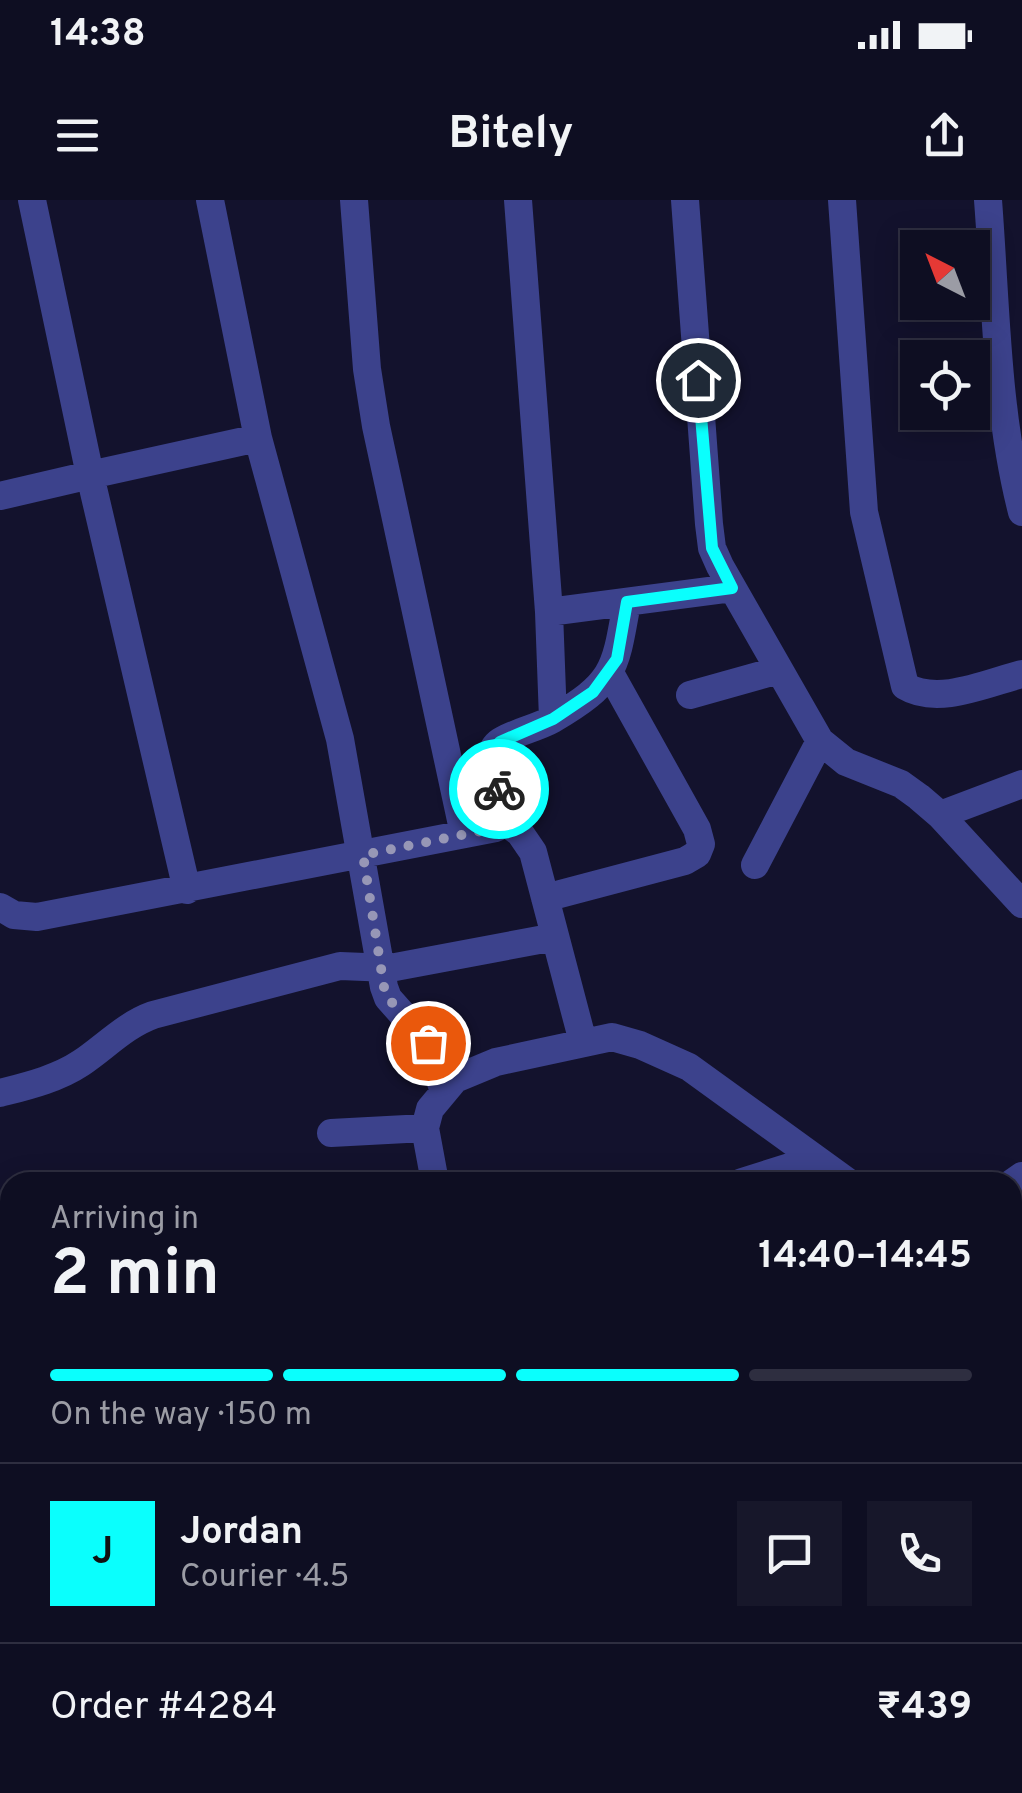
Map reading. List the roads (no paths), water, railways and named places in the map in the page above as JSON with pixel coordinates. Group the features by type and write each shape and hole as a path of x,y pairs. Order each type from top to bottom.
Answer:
{"street":[{"path":"32,200 90,475 187,890"},
{"path":"210,200 258,438 340,740 388,998 428,1043 444,1092"},
{"path":"354,200 367,369 376,426 464,834"},
{"path":"518,200 549,612 553,719"},
{"path":"686,200 712,548 820,741 846,762 901,784 940,815 1022,904"},
{"path":"842,200 864,512 905,686 917,694 932,696 1022,674"},
{"path":"988,200 1006,426 1022,512"},
{"path":"0,496 258,438"},
{"path":"549,612 732,588"},
{"path":"0,907 14,915 37,917 496,828 504,821 506,811 492,751 500,742 553,719 593,692 617,659 627,602"},
{"path":"690,695 779,670"},
{"path":"545,898 684,861 697,854 700,844 697,829 610,673"},
{"path":"755,865 820,741"},
{"path":"940,815 1022,784"},
{"path":"504,821 520,833 533,852 584,1042"},
{"path":"0,1093 39,1083 78,1066 138,1020 340,966 381,968 556,938"},
{"path":"433,1172 425,1128 430,1109 455,1079 496,1062 612,1037 640,1044 689,1068 833,1172"},
{"path":"330,1133 425,1128"},
{"path":"773,1172 814,1159"}]}
